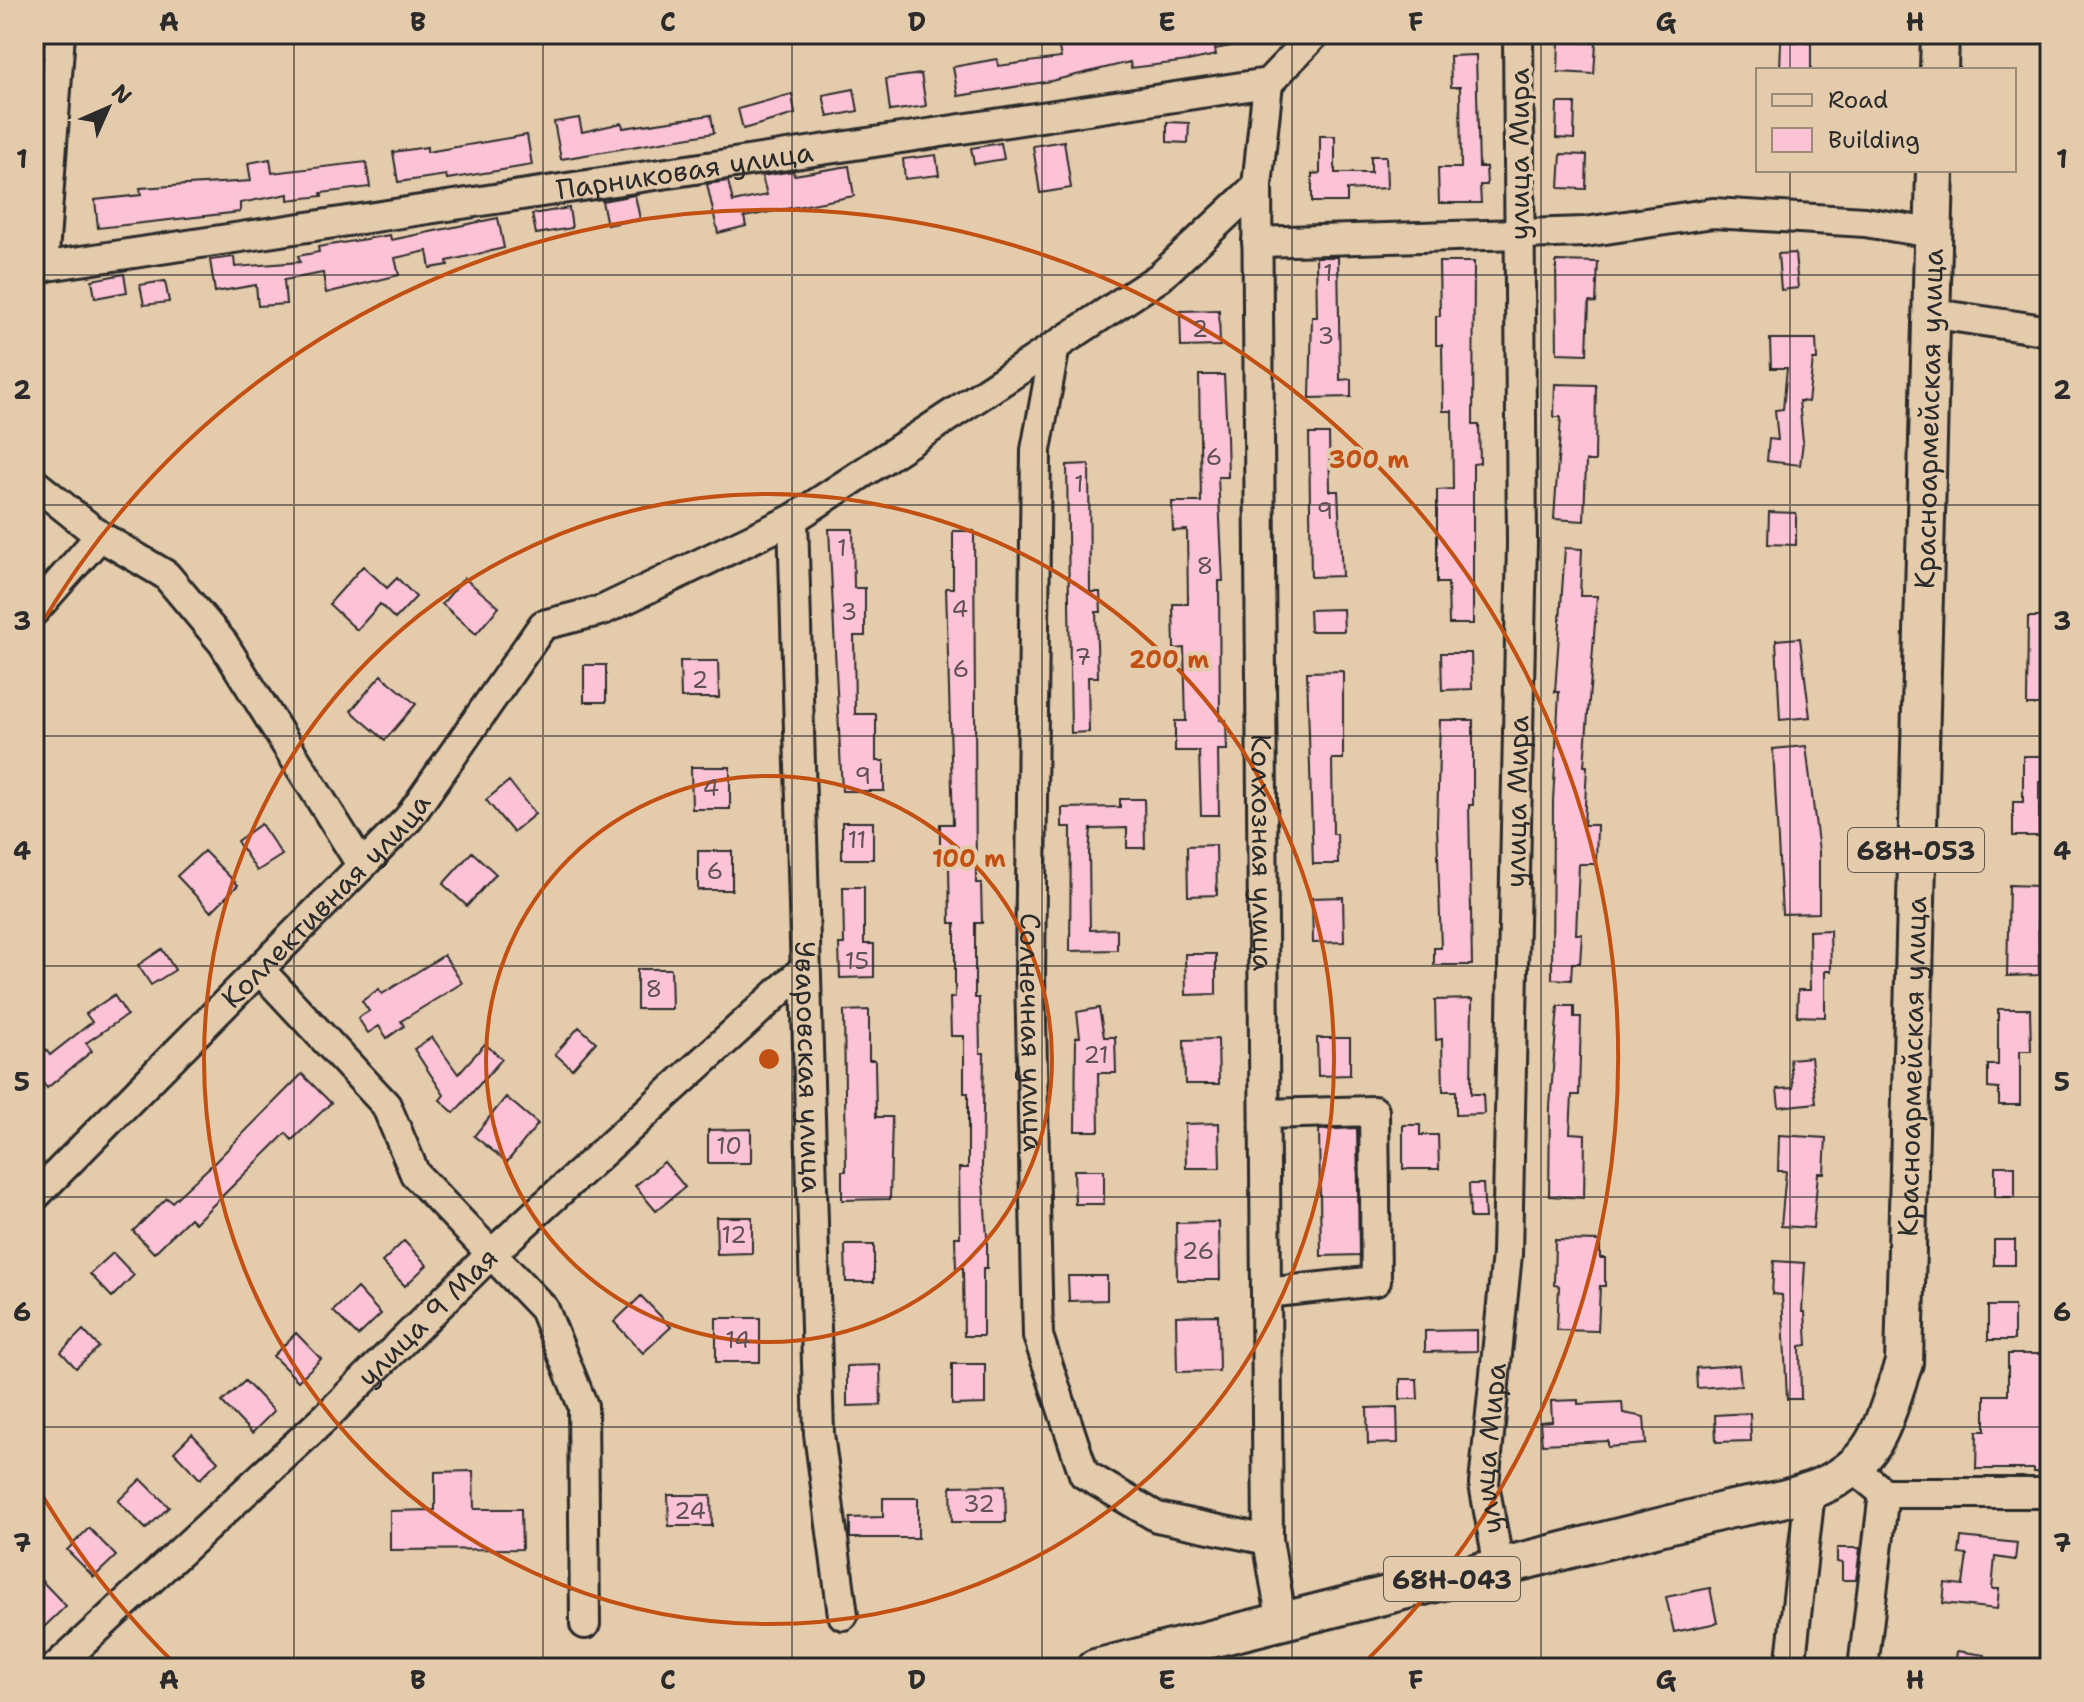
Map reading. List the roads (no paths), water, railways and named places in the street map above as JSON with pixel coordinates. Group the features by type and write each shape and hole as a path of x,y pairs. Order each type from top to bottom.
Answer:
{"main road":[{"path":"1939,68 1940,34"},
{"name":"Красноармейская улица","path":"1810,1493 1853,1468 1878,1437 1904,1363 1935,172"},
{"name":"68Н-043","path":"1095,1668 1810,1493"}],"street":[{"path":"38,268 60,34"},
{"path":"1268,83 1315,34"},
{"name":"улица Мира","path":"1499,1567 1484,1484 1507,1254 1522,543 1518,34"},
{"name":"Парниковая улица","path":"38,268 1268,83"},
{"name":"Колхозная улица","path":"1268,83 1257,186 1268,1540 1282,1623"},
{"name":"Коллективная улица","path":"34,1197 408,819 543,625 603,610 793,519 1160,277 1257,186"},
{"path":"1257,242 1585,232 1713,213 1865,222 1932,233"},
{"path":"1929,313 2050,331"},
{"name":"Солнечная улица","path":"1055,346 1036,450 1030,975 1038,1336 1084,1474 1157,1517 1268,1540"},
{"path":"34,483 100,536 166,575 223,643 362,866"},
{"name":"Уваровская улица","path":"793,519 819,1434 843,1615"},
{"path":"34,611 100,536"},
{"name":"улица 9 Мая","path":"55,1668 327,1416 490,1255 804,969"},
{"path":"260,970 386,1105 415,1174 544,1309 583,1406 585,1624"},
{"path":"1265,1114 1374,1111 1376,1281 1266,1293"},
{"path":"1853,1468 1884,1493 2050,1493"},
{"path":"1790,1668 1810,1493"},
{"path":"1863,1668 1884,1493"}]}
